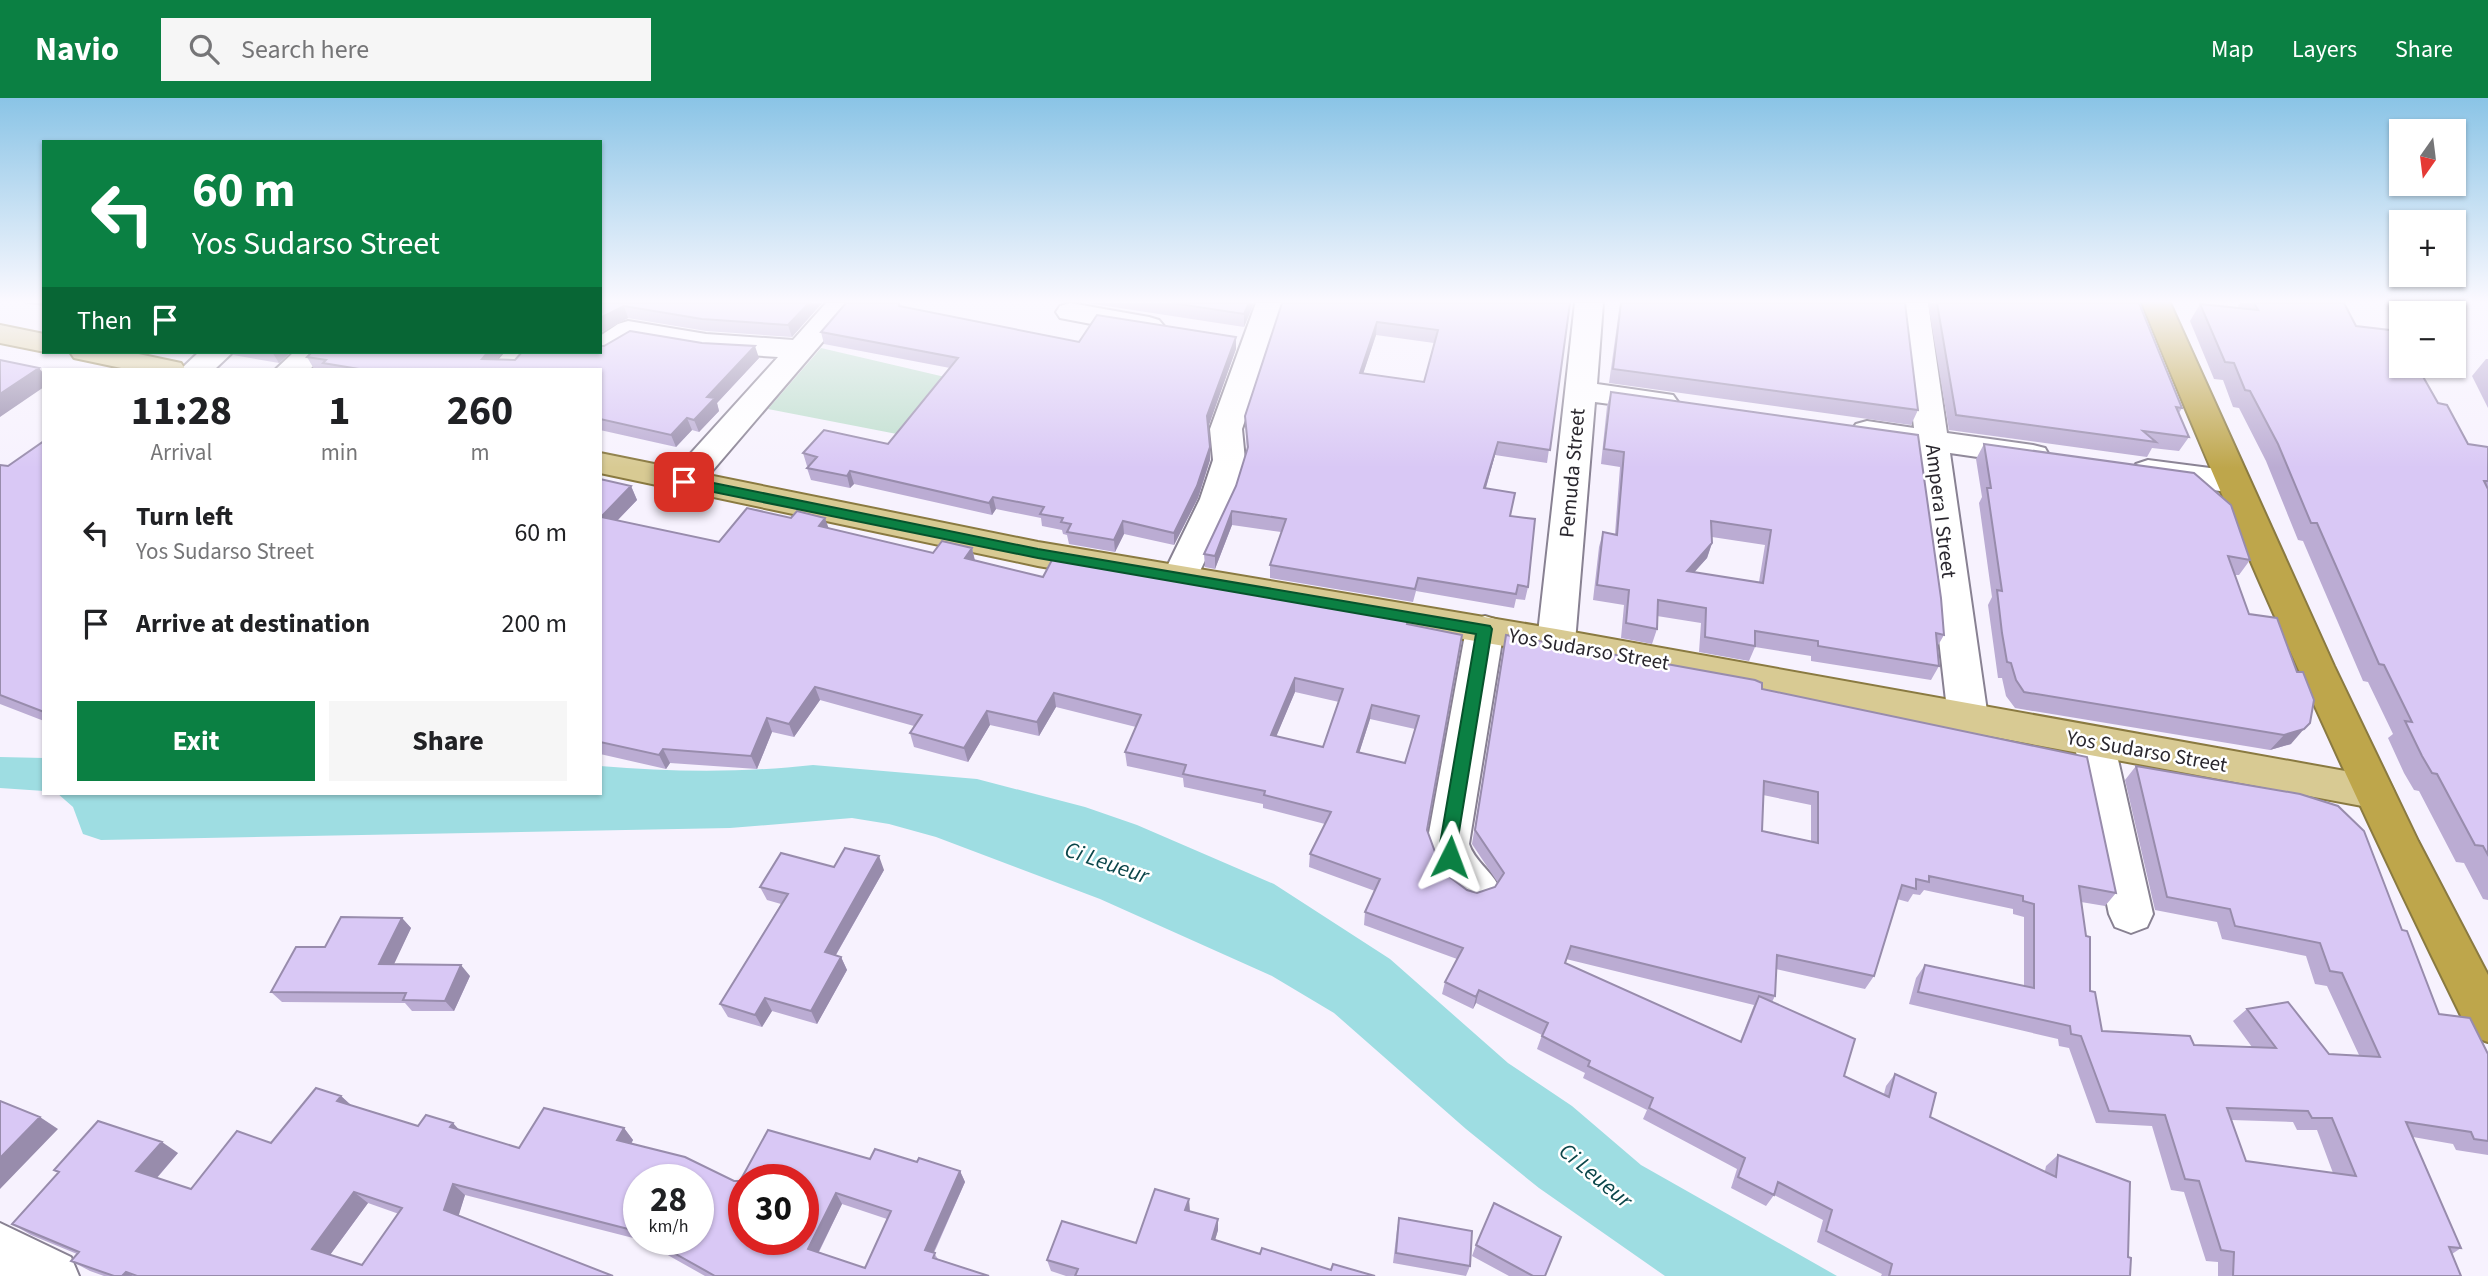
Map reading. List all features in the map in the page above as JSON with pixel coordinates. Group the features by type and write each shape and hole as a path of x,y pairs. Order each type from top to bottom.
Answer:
{"highway":[{"path":"2180,358 2373,792 2414,880 2488,1021"}],"main road":[{"path":"116,358 165,368"},
{"name":"Yos Sudarso Street","path":"602,463 1178,579 1485,629 2373,792"}],"street":[{"path":"684,482 793,358"},
{"path":"1178,579 1217,499 1229,460 1226,429 1242,358"},
{"name":"Pemuda Street","path":"1556,642 1583,358"},
{"name":"Ampera I Street","path":"1921,358 1968,718"},
{"path":"1580,391 1688,406"},
{"path":"1837,427 2068,460"},
{"path":"2123,467 2233,482"},
{"path":"1476,885 1450,857 1448,844 1485,629"},
{"path":"2094,742 2131,914"},
{"path":"0,1249 52,1276"}],"green space":[{"path":"812,358 864,358 945,377 902,435 768,409"}],"water":[{"path":"0,757 42,758 42,791 0,788"},
{"name":"Ci Leueur","path":"813,765 977,779 1085,807 1137,825 1274,884 1390,959 1508,1063 1572,1106 1641,1165 1837,1276 1665,1276 1539,1188 1466,1129 1334,1013 1272,976 1100,899 936,837 889,824 852,818 730,828 101,840 83,834 73,807 59,795 602,795 602,766 706,771"}],"building":[{"path":"313,358 744,358 707,397 715,398 694,420 687,418 671,435 602,419 602,368 353,368 323,363 326,360"},
{"path":"958,358 1228,358 1207,416 1210,447 1197,486 1174,533 1123,521 1114,540 1067,532 1071,524 1061,522 1063,518 1040,514 1044,507 993,497 989,503 850,471 847,476 807,468 817,457 803,453 824,430 888,444"},
{"path":"1264,358 1365,358 1360,373 1424,382 1430,358 1563,358 1550,450 1498,442 1484,488 1515,493 1510,516 1535,519 1528,587 1518,585 1516,594 1418,578 1415,589 1270,565 1286,519 1232,511 1215,556 1204,554 1236,486 1248,447 1245,416"},
{"path":"1614,358 1912,358 1918,410 1613,369"},
{"path":"1946,358 2162,358 2182,408 2176,407 2189,437 2143,431 2156,442 1956,415"},
{"path":"2223,358 2389,358 2389,378 2424,378 2438,403 2447,405 2468,444 2488,447 2488,481 2484,481 2488,489 2488,855 2483,846 2475,845 2437,774 2432,773 2422,756 2405,721 2412,722 2384,665 2379,664 2317,523 2311,523 2278,444 2250,391 2245,390 2234,363 2225,362"},
{"path":"0,360 39,368 0,394"},
{"path":"1611,392 1918,435 1941,598 1944,635 1936,633 1939,666 1818,646 1818,641 1755,631 1755,646 1705,637 1706,608 1658,600 1657,629 1626,623 1629,590 1597,585 1603,532 1617,535 1624,452 1604,449","holes":["1711,521 1771,530 1763,583 1687,571 1712,543"]},
{"path":"42,442 42,711 0,695 0,465 8,466"},
{"path":"1984,444 2194,473 2231,505 2250,560 2228,556 2249,614 2277,618 2297,672 2303,672 2314,700 2310,723 2304,729 2284,735 2024,692 2016,680 2011,663 2007,662 2002,633 1997,590 2002,591 1987,488 1991,488"},
{"path":"602,479 631,486 602,516"},
{"path":"747,508 791,518 797,511 825,518 819,526 933,553 942,541 972,548 965,558 1043,577 1053,558 1409,618 1407,624 1462,635 1427,830 1438,860 1451,878 1467,890 1477,893 1495,887 1504,873 1475,830 1506,635 1755,680 1762,683 1762,689 2087,757 2116,893 2079,886 2086,936 2090,937 2090,991 2095,992 2102,1031 2190,1036 2194,1045 2276,1048 2247,1009 2288,1002 2329,1054 2380,1057 2342,973 2330,971 2320,943 2235,926 2230,909 2167,897 2136,766 2300,794 2338,806 2364,831 2402,930 2407,931 2439,1014 2470,1018 2488,1054 2488,1141 2474,1139 2471,1132 2406,1122 2461,1248 2449,1247 2461,1276 2233,1276 2234,1252 2221,1250 2199,1181 2185,1179 2165,1115 2109,1111 2081,1036 2071,1034 2070,1026 1918,992 1925,965 2034,988 2034,904 2023,901 2023,896 1929,876 1929,882 1916,879 1916,889 1902,885 1874,976 1777,955 1775,996 1571,946 1565,963 1741,1042 1759,996 1855,1039 1844,1076 1889,1097 1895,1074 1936,1093 1930,1117 2056,1177 2058,1155 2130,1182 2130,1276 1889,1276 1892,1264 1826,1231 1832,1210 1778,1182 1774,1195 1738,1177 1745,1158 1649,1108 1653,1098 1588,1066 1590,1061 1542,1036 1548,1023 1479,990 1476,997 1445,982 1463,948 1365,912 1380,879 1310,854 1331,812 1264,795 1265,791 1183,774 1186,765 1125,752 1141,715 1054,693 1037,722 987,711 964,748 910,733 922,715 815,687 789,724 767,718 751,756 663,749 659,755 602,742 602,517 719,542","holes":["1295,678 1343,689 1323,747 1271,735","1372,705 1419,716 1405,763 1357,752","1764,781 1818,792 1818,843 1762,831","2227,1108 2308,1111 2312,1118 2332,1118 2356,1176 2246,1161"]},
{"path":"845,848 879,856 825,952 841,957 811,1011 765,998 755,1015 720,1004 788,894 760,887 781,853 834,867"},
{"path":"341,917 402,918 379,964 461,965 445,1001 403,1000 406,993 271,992 296,947 325,947"},
{"path":"316,1088 341,1096 337,1101 418,1126 426,1115 453,1123 450,1127 519,1148 544,1108 624,1128 617,1140 685,1157 699,1164 623,1164 623,1228 453,1184 444,1210 613,1276 137,1276 126,1272 122,1276 114,1276 71,1261 79,1252 12,1224 59,1172 54,1170 98,1121 162,1142 136,1171 191,1189 237,1131 271,1143","holes":["354,1192 402,1208 362,1265 312,1249"]},
{"path":"0,1101 40,1117 0,1158"},
{"path":"768,1130 870,1159 875,1149 917,1162 919,1158 960,1171 925,1250 935,1253 933,1258 989,1276 715,1276 678,1255 714,1255 714,1171 728,1178 728,1255 819,1255 819,1253 865,1268 891,1211 836,1193 819,1227 819,1164 749,1164"},
{"path":"1155,1189 1189,1199 1185,1210 1218,1219 1212,1239 1260,1254 1262,1248 1331,1270 1333,1264 1375,1276 1075,1276 1078,1269 1047,1260 1062,1221 1136,1243"},
{"path":"1494,1203 1561,1237 1545,1276 1533,1276 1476,1245"},
{"path":"1399,1218 1472,1231 1470,1266 1396,1253"}],"route":[{"path":"684,482 1038,554 1485,629 1448,844 1450,857"}]}
